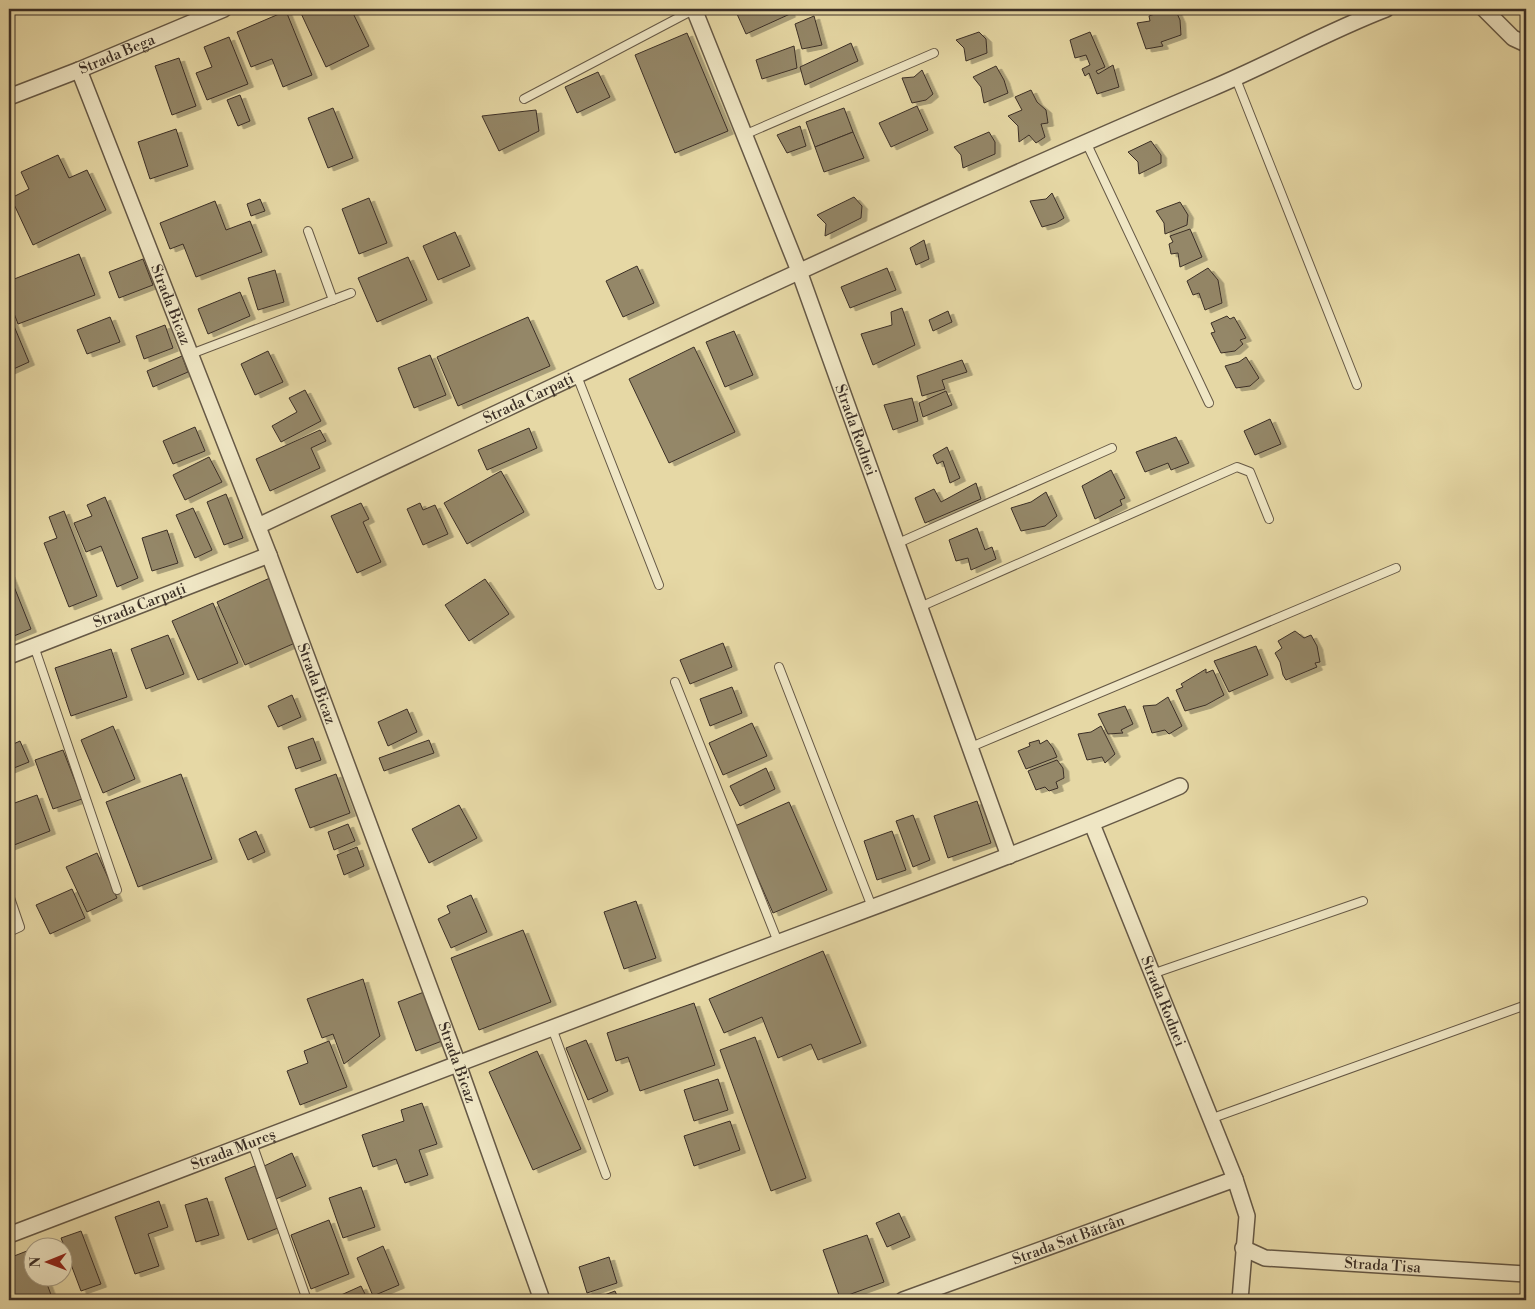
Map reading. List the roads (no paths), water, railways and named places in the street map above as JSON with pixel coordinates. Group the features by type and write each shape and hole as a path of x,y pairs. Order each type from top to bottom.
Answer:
{"street":[{"name":"Strada Bega","path":"9,97 79,70 224,9"},
{"name":"Strada Rodnei","path":"694,9 799,272 1009,856"},
{"name":"Strada Carpați","path":"258,526 799,272 1086,142 1236,79 1386,9"},
{"path":"1484,9 1513,38 1526,44"},
{"name":"Strada Bicaz","path":"79,70 270,554 458,1064 542,1300"},
{"name":"Strada Carpați","path":"9,656 270,554"},
{"name":"Strada Mureș","path":"9,1235 1009,856 1092,824 1180,786"},
{"name":"Strada Rodnei","path":"1092,824 1235,1179 1247,1216 1240,1300"},
{"name":"Strada Sat Bătrân","path":"903,1300 1235,1179"},
{"name":"Strada Tisa","path":"1243,1248 1265,1258 1526,1274"}],"lane":[{"path":"524,99 694,9"},
{"path":"744,135 934,53"},
{"path":"1236,79 1357,384"},
{"path":"1086,142 1209,403"},
{"path":"308,231 332,300"},
{"path":"191,354 351,293"},
{"path":"577,376 659,585"},
{"path":"896,544 1112,448"},
{"path":"920,607 1237,467 1250,472 1269,520"},
{"path":"971,747 1396,568"},
{"path":"34,646 117,890"},
{"path":"779,667 872,907"},
{"path":"675,682 778,942"},
{"path":"9,895 20,927 9,932"},
{"path":"1152,974 1362,901"},
{"path":"1210,1119 1526,1005"},
{"path":"552,1028 606,1175"},
{"path":"252,1143 307,1300"}]}
